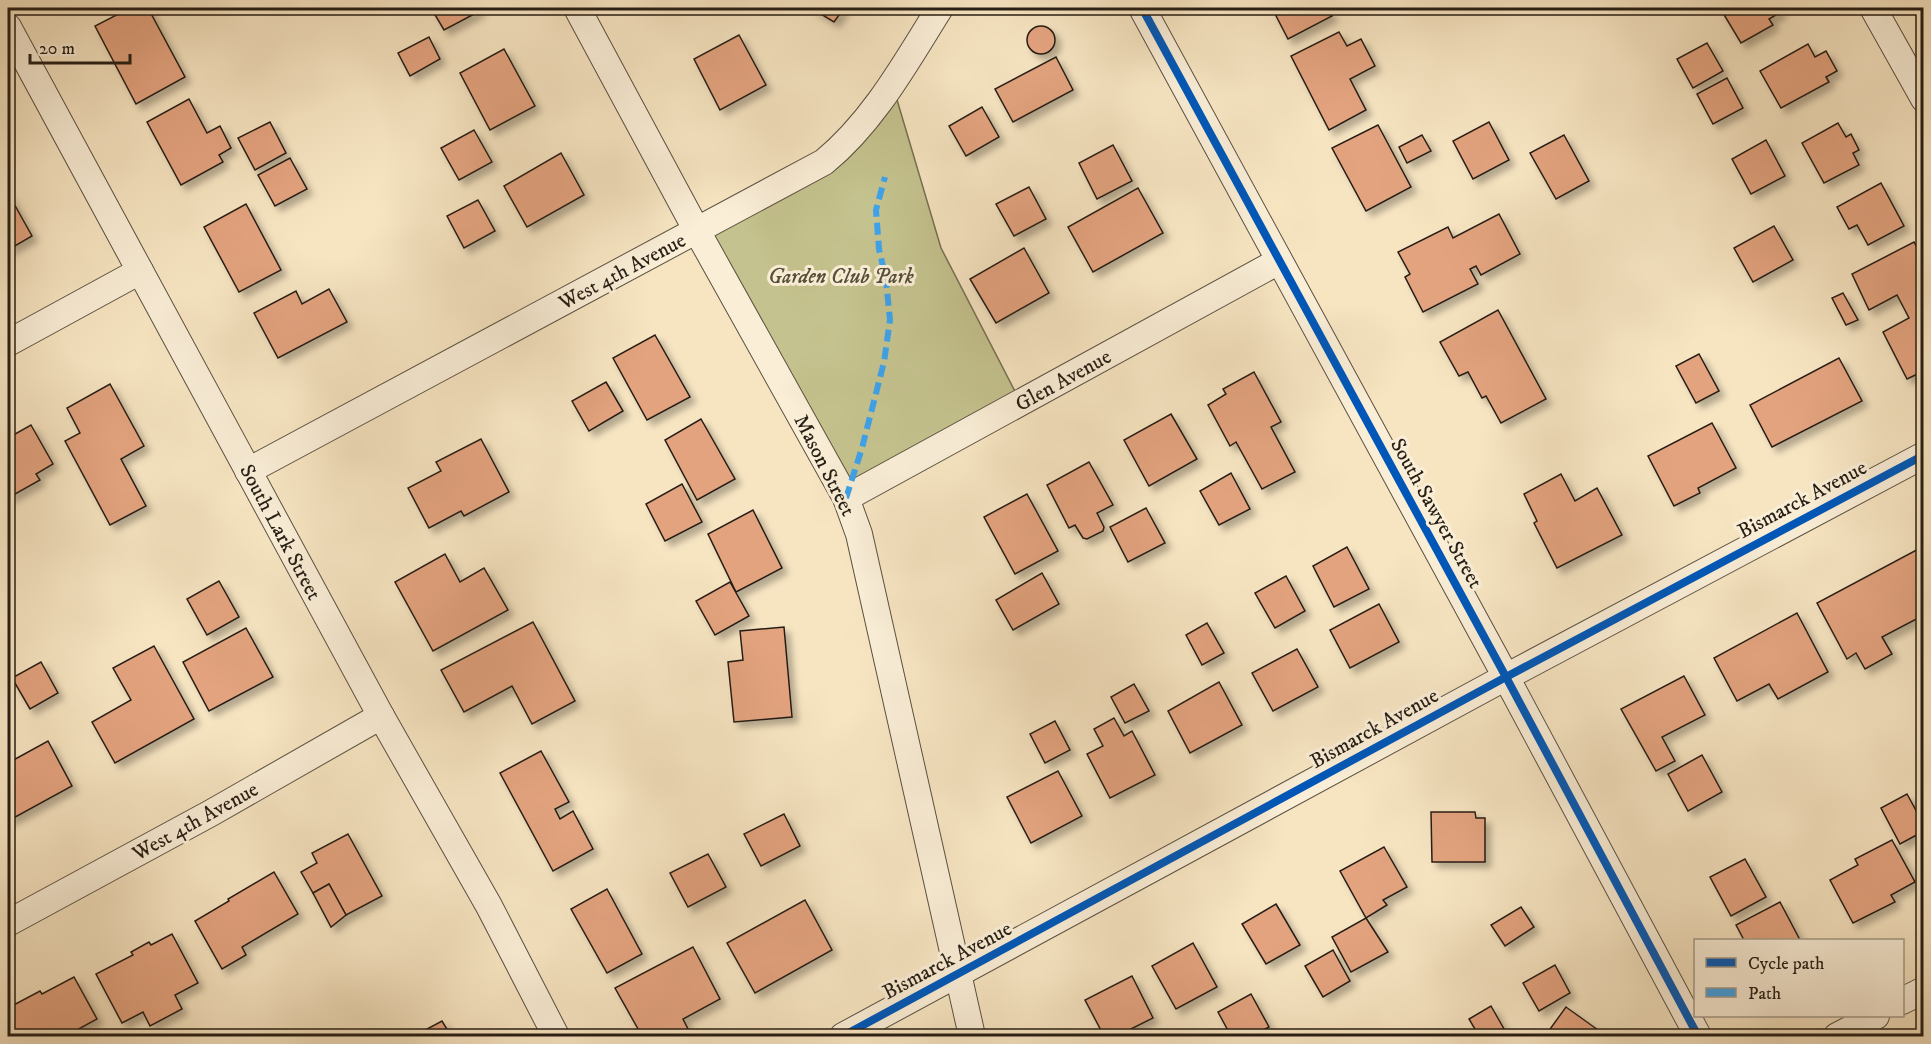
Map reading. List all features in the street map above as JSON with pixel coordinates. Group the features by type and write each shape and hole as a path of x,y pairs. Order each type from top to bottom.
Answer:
{"street":[{"name":"Mason Street","path":"577,8 697,231 846,498 859,534 972,1036"},
{"name":"West 4th Avenue","path":"248,471 824,162 843,146 864,122 940,8"},
{"name":"South Sawyer Street","path":"1142,8 1506,677 1698,1036"},
{"path":"1873,8 1923,99"},
{"name":"South Lark Street","path":"8,27 381,716 489,906 556,1036"},
{"name":"Glen Avenue","path":"846,498 1279,261"},
{"path":"8,343 140,271"},
{"name":"Bismarck Avenue","path":"843,1036 1506,677 1923,455"},
{"name":"West 4th Avenue","path":"8,923 211,813 381,716"},
{"path":"1904,1000 1923,990"},
{"path":"1837,1036 1874,1017"}],"green space":[{"name":"Garden Club Park","path":"892,83 941,248 1021,403 846,498 697,231 803,174"}],"building":[{"path":"130,8 148,8 185,77 136,104 95,26"},
{"path":"431,8 478,8 480,11 444,30"},
{"path":"811,8 844,8 834,22"},
{"path":"1272,8 1327,8 1332,16 1288,39"},
{"path":"1720,8 1779,8 1781,12 1769,19 1773,25 1741,43"},
{"path":"1041,26 1051,30 1055,40 1051,50 1041,54 1031,50 1027,40 1031,30"},
{"path":"1339,32 1347,46 1361,39 1375,66 1350,79 1366,110 1329,130 1291,56"},
{"path":"739,35 766,85 720,110 694,59"},
{"path":"429,37 440,59 410,76 398,53"},
{"path":"1707,43 1723,71 1693,88 1677,59"},
{"path":"1808,44 1815,57 1826,51 1837,71 1826,77 1829,82 1781,108 1760,71"},
{"path":"504,49 535,106 490,130 460,73"},
{"path":"1056,57 1073,90 1013,122 995,89"},
{"path":"1727,78 1743,108 1713,124 1697,94"},
{"path":"189,99 207,133 220,126 231,148 219,155 223,162 181,185 147,122"},
{"path":"982,107 999,137 966,156 949,126"},
{"path":"270,122 286,153 255,170 238,138"},
{"path":"1489,122 1509,160 1473,179 1453,141"},
{"path":"1838,123 1846,137 1851,134 1859,150 1853,153 1859,165 1824,183 1802,143"},
{"path":"1378,125 1411,187 1366,211 1332,148"},
{"path":"474,130 492,162 459,180 441,148"},
{"path":"1422,135 1431,151 1407,163 1399,147"},
{"path":"1564,135 1589,181 1556,199 1530,153"},
{"path":"1766,140 1785,176 1751,194 1732,159"},
{"path":"1113,145 1132,181 1097,199 1079,163"},
{"path":"561,153 584,195 527,227 504,186"},
{"path":"290,158 307,189 275,206 258,175"},
{"path":"1881,183 1904,226 1868,245 1857,225 1849,229 1837,207"},
{"path":"1029,187 1046,219 1014,236 996,204"},
{"path":"1138,188 1163,233 1093,272 1068,227"},
{"path":"8,193 32,236 8,250"},
{"path":"478,200 495,231 464,248 447,216"},
{"path":"246,204 281,270 239,292 204,227"},
{"path":"1499,214 1520,254 1481,275 1476,266 1470,269 1478,284 1423,312 1405,277 1410,274 1398,252 1448,227 1453,238"},
{"path":"1774,226 1793,260 1753,282 1734,248"},
{"path":"1914,242 1924,261 1924,371 1907,379 1883,332 1909,318 1897,295 1869,310 1852,274"},
{"path":"1024,248 1049,293 996,323 970,279"},
{"path":"329,289 347,322 278,358 254,313 296,291 302,304"},
{"path":"1843,293 1858,320 1846,325 1832,298"},
{"path":"1498,310 1546,399 1501,423 1486,396 1482,398 1468,372 1459,376 1440,342"},
{"path":"655,335 690,397 647,420 613,358"},
{"path":"1699,354 1719,391 1696,403 1676,366"},
{"path":"1839,358 1862,401 1772,447 1750,405"},
{"path":"1254,372 1281,422 1271,427 1295,472 1262,489 1236,442 1230,446 1208,405 1226,394 1223,389"},
{"path":"606,382 623,411 589,431 572,401"},
{"path":"110,384 144,446 121,459 146,506 110,525 65,441 80,433 67,408"},
{"path":"1171,414 1197,459 1149,486 1124,440"},
{"path":"701,419 735,479 697,500 665,440"},
{"path":"1712,423 1736,468 1698,488 1700,493 1674,506 1648,456"},
{"path":"31,425 53,464 36,474 40,480 8,498 8,438"},
{"path":"481,439 509,492 464,516 461,511 429,528 408,488 441,471 436,462"},
{"path":"1089,462 1113,505 1097,513 1104,527 1103,531 1087,539 1083,538 1075,525 1069,528 1047,485"},
{"path":"1231,473 1250,509 1219,525 1200,491"},
{"path":"1561,474 1575,501 1597,488 1622,535 1557,568 1534,523 1537,521 1524,494"},
{"path":"682,484 702,522 665,541 646,504"},
{"path":"1027,494 1058,551 1015,574 984,517"},
{"path":"1146,508 1165,543 1128,562 1110,527"},
{"path":"753,510 782,568 736,592 708,534"},
{"path":"1924,546 1924,615 1882,637 1892,654 1865,669 1856,653 1847,659 1817,603"},
{"path":"1347,547 1369,589 1334,607 1313,566"},
{"path":"445,554 460,582 484,568 508,610 433,651 395,582"},
{"path":"1042,573 1059,604 1013,630 996,600"},
{"path":"1286,576 1305,611 1275,628 1255,593"},
{"path":"219,581 239,617 207,635 187,599"},
{"path":"730,582 749,616 715,635 696,601"},
{"path":"1379,604 1399,642 1350,668 1330,630"},
{"path":"1797,613 1828,672 1778,699 1769,684 1737,701 1714,658"},
{"path":"533,622 575,701 532,724 512,686 464,712 441,670"},
{"path":"1207,623 1224,653 1202,665 1186,635"},
{"path":"784,627 792,717 734,722 728,662 743,660 740,631"},
{"path":"246,628 273,677 209,711 183,662"},
{"path":"154,646 194,719 115,763 92,722 131,700 113,668"},
{"path":"1297,649 1318,687 1273,711 1252,673"},
{"path":"41,662 58,693 30,709 12,678"},
{"path":"1684,676 1705,715 1662,737 1675,761 1656,771 1621,709"},
{"path":"1219,682 1242,725 1190,753 1168,711"},
{"path":"1134,684 1149,711 1125,723 1111,697"},
{"path":"1114,718 1124,736 1132,731 1155,775 1110,798 1087,754 1103,746 1094,729"},
{"path":"1055,721 1070,750 1045,763 1030,734"},
{"path":"48,741 72,786 8,821 8,763"},
{"path":"541,751 569,802 555,809 560,819 573,811 593,849 553,871 500,773"},
{"path":"1702,755 1722,792 1688,811 1668,774"},
{"path":"1058,771 1082,816 1031,843 1007,797"},
{"path":"1907,794 1924,825 1924,831 1900,844 1881,808"},
{"path":"1431,812 1475,812 1476,818 1485,818 1485,862 1432,862"},
{"path":"784,814 800,846 761,866 744,834"},
{"path":"348,834 382,896 346,915 329,884 313,893 301,872 317,863 312,853"},
{"path":"1892,840 1915,882 1891,895 1895,902 1853,923 1830,880 1858,865 1855,859"},
{"path":"1384,847 1407,887 1383,900 1387,905 1366,918 1340,871"},
{"path":"708,854 726,887 688,907 670,873"},
{"path":"1745,859 1766,897 1731,916 1710,877"},
{"path":"274,872 298,914 242,947 246,955 222,969 195,921"},
{"path":"329,884 346,915 331,927 313,893"},
{"path":"607,889 642,954 607,973 571,909"},
{"path":"805,900 832,950 755,993 727,943"},
{"path":"1780,902 1799,939 1743,939 1736,925"},
{"path":"1276,904 1300,945 1266,964 1242,924"},
{"path":"1521,907 1534,927 1505,946 1491,925"},
{"path":"1366,918 1388,952 1351,972 1332,937"},
{"path":"172,934 198,983 175,995 182,1009 150,1026 143,1012 122,1023 96,974 133,955 131,952 149,942 151,945"},
{"path":"1193,943 1217,987 1176,1009 1152,966"},
{"path":"693,947 720,999 683,1019 688,1029 675,1036 642,1036 615,988"},
{"path":"1333,950 1350,981 1323,997 1305,966"},
{"path":"1555,965 1570,993 1539,1011 1523,983"},
{"path":"1132,976 1153,1018 1117,1036 1104,1036 1085,1000"},
{"path":"74,977 97,1019 66,1036 8,1036 8,1008"},
{"path":"1251,994 1269,1027 1252,1036 1231,1036 1218,1012"},
{"path":"1491,1006 1508,1036 1479,1036 1469,1019"},
{"path":"1566,1007 1605,1035 1545,1036"},
{"path":"442,1021 451,1036 414,1036"}],"marked path":[{"path":"846,498 862,448 884,362 890,320 886,280 879,249 876,210 885,177"}],"cycle path":[{"path":"1142,8 1506,677 1698,1036"},
{"path":"843,1036 1506,677 1924,455"}]}
